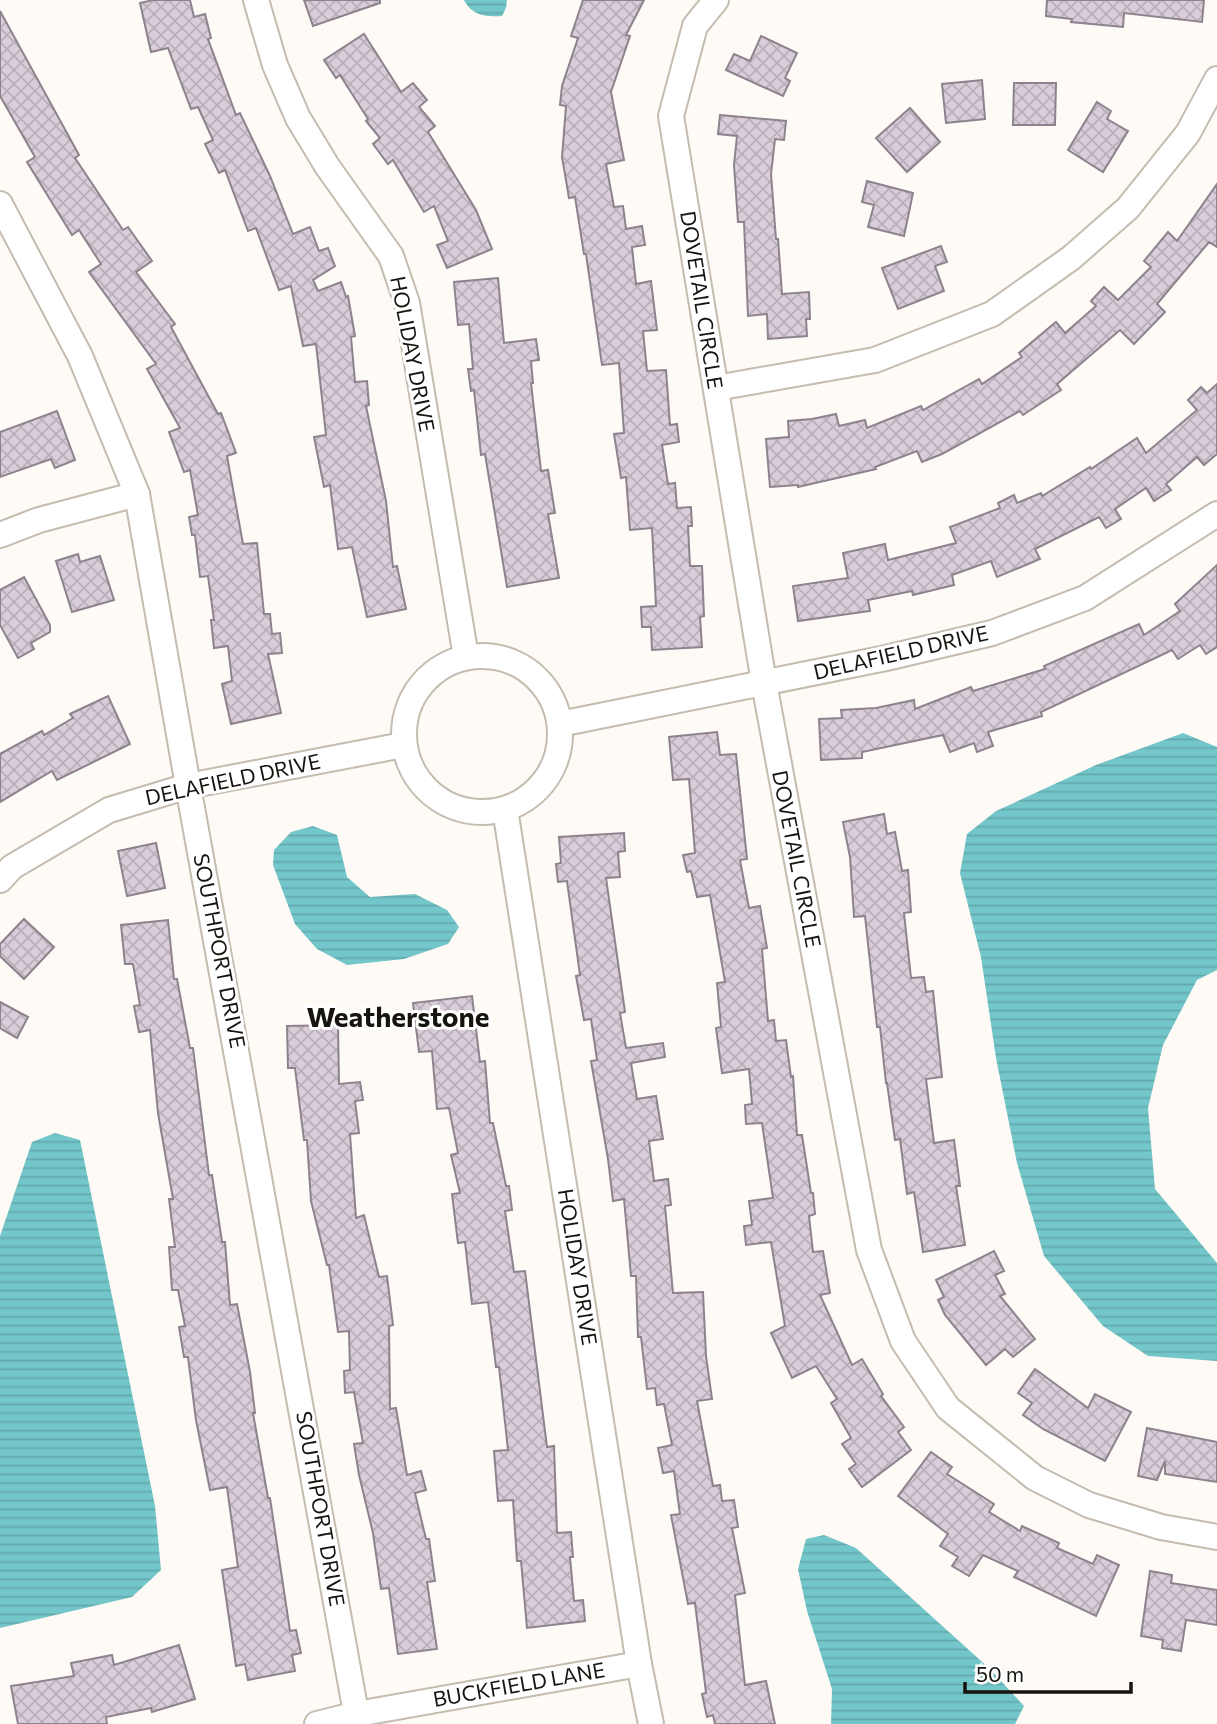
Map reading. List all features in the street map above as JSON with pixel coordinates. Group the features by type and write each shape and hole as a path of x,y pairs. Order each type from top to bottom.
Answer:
{"street":[{"name":"HOLIDAY DRIVE","path":"256,0 275,65 299,118 327,166 391,256 407,303 466,657"},
{"name":"DOVETAIL CIRCLE","path":"716,0 695,26 671,116 764,683 869,1250 904,1341 948,1408 1035,1478 1089,1505 1161,1527 1217,1537"},
{"path":"716,388 875,360 992,314 1071,258 1128,208 1188,133 1217,79"},
{"name":"SOUTHPORT DRIVE","path":"0,205 80,356 137,494 358,1719"},
{"path":"0,535 39,520 137,494"},
{"name":"DELAFIELD DRIVE","path":"560,724 886,658 1004,628 1085,598 1217,514"},
{"path":"466,657 499,657 534,674 550,695 560,724 559,751 554,766 531,795 505,809 465,811 434,797 415,776 403,746 405,718 422,683 443,666 466,657"},
{"name":"DELAFIELD DRIVE","path":"0,880 12,867 109,810 188,786 403,746"},
{"name":"HOLIDAY DRIVE","path":"505,809 639,1664 651,1724"},
{"name":"BUCKFIELD LANE","path":"317,1724 358,1719 639,1664"}],"water":[{"path":"464,0 507,0 502,16 485,16 471,9"},
{"path":"1183,733 1217,747 1217,970 1197,980 1163,1045 1148,1108 1155,1189 1217,1263 1217,1361 1148,1356 1103,1326 1044,1256 1017,1163 996,1058 981,957 960,873 967,834 996,811 1096,765"},
{"path":"313,826 337,835 347,877 370,897 415,894 447,910 459,927 448,944 404,959 347,965 317,949 295,924 273,865 274,850 291,832"},
{"path":"55,1133 80,1140 155,1506 161,1570 132,1597 0,1628 0,1236 32,1142"},
{"path":"824,1535 856,1548 990,1669 1024,1706 1015,1724 831,1724 832,1689 807,1611 798,1569 806,1539"}],"building":[{"path":"153,0 190,0 194,17 205,14 211,38 208,39 236,115 240,113 270,176 293,234 310,227 319,251 328,248 335,266 313,280 318,291 341,282 346,297 348,296 355,336 351,337 355,382 367,381 369,405 366,406 386,501 393,567 397,566 406,609 367,617 352,547 338,549 330,485 324,487 314,437 326,435 316,344 303,346 291,286 279,290 256,228 248,231 225,170 219,173 205,144 213,140 198,107 191,109 168,48 151,52 140,3"},
{"path":"304,0 380,0 380,3 313,26"},
{"path":"583,0 644,0 626,35 630,36 611,92 624,160 606,164 614,207 623,206 626,229 642,226 645,245 632,247 636,284 651,281 657,330 643,331 647,371 666,370 670,425 677,424 679,442 662,445 668,484 675,483 677,508 691,507 692,526 688,526 690,566 702,566 702,647 652,650 651,627 642,627 641,607 656,606 652,528 630,530 626,477 621,478 614,434 624,433 619,363 602,365 586,254 575,197 569,198 562,157 566,106 560,105 562,86 578,38 571,36"},
{"path":"1047,0 1204,0 1202,22 1124,13 1123,27 1071,22 1072,19 1046,16"},
{"path":"0,11 79,155 75,158 123,230 128,227 152,261 136,272 175,324 171,327 218,414 221,413 236,453 227,456 243,544 257,543 264,614 270,614 272,634 280,633 282,653 268,654 281,713 231,724 222,684 232,681 228,646 214,648 211,620 214,620 208,576 200,577 195,535 192,535 189,517 198,515 190,470 184,472 169,432 180,428 147,369 156,364 89,272 101,264 79,230 72,235 27,162 35,157 0,96"},
{"path":"364,34 401,92 413,83 427,100 419,107 435,126 428,132 476,210 492,249 447,268 437,245 448,241 434,206 424,212 393,160 388,164 373,144 380,138 366,121 368,119 340,75 336,78 324,60"},
{"path":"761,36 797,53 785,78 790,81 783,96 726,70 734,54 750,61"},
{"path":"982,80 985,119 946,123 942,84"},
{"path":"1014,83 1056,83 1055,125 1013,125"},
{"path":"1097,102 1111,111 1107,119 1128,131 1103,172 1068,150"},
{"path":"910,108 940,142 907,172 876,138"},
{"path":"720,115 786,121 784,140 775,139 771,174 776,239 782,294 809,292 810,319 806,319 807,336 768,339 767,314 748,316 744,222 738,222 734,165 737,136 718,134"},
{"path":"867,181 913,193 904,236 868,227 874,205 862,202"},
{"path":"1217,184 1217,247 1209,242 1157,304 1165,312 1134,344 1120,330 1057,384 1061,390 1023,415 1020,411 942,454 922,462 917,451 875,467 876,469 798,487 770,487 766,439 789,437 788,421 836,414 839,426 865,420 867,428 921,406 923,410 979,379 982,384 1022,357 1019,353 1056,322 1065,333 1096,306 1091,301 1104,287 1118,300 1151,267 1144,261 1168,232 1177,241"},
{"path":"941,246 947,262 935,266 944,291 898,309 882,268"},
{"path":"498,278 504,343 536,339 539,360 531,361 531,383 541,471 548,470 555,513 548,514 559,578 507,587 485,454 481,455 474,390 471,391 468,369 473,369 469,324 458,325 454,282"},
{"path":"1217,384 1217,454 1204,465 1197,457 1166,484 1171,490 1154,501 1146,488 1115,509 1121,519 1106,528 1099,517 1035,549 1040,559 997,577 991,561 952,575 954,585 913,595 912,591 868,600 870,611 798,621 793,586 848,578 843,553 885,544 888,560 956,543 950,527 1000,508 998,503 1014,495 1017,503 1041,493 1042,496 1090,467 1091,469 1137,438 1146,453 1197,410 1188,400 1201,387 1207,393"},
{"path":"57,411 75,460 55,468 51,459 0,477 0,432"},
{"path":"78,554 80,562 100,556 114,600 72,612 56,561"},
{"path":"1217,565 1217,647 1206,654 1200,645 1178,659 1172,650 1041,712 1042,716 988,732 993,746 977,752 974,743 950,752 943,735 862,752 862,758 821,760 819,719 842,718 841,710 876,708 914,700 915,709 971,687 973,691 1045,669 1044,666 1139,624 1144,635 1180,611 1175,604"},
{"path":"24,577 50,625 50,632 31,643 34,649 18,658 0,625 0,590"},
{"path":"108,696 130,744 57,780 52,771 0,802 0,754 42,731 44,735 73,718 70,714"},
{"path":"717,732 720,755 736,754 747,859 740,860 749,908 760,906 767,948 762,949 768,1021 774,1020 776,1041 786,1040 791,1077 793,1076 797,1135 802,1135 813,1193 815,1214 809,1216 813,1252 823,1251 830,1293 820,1295 852,1365 862,1359 883,1394 881,1396 904,1427 898,1432 911,1450 862,1487 849,1469 856,1464 842,1444 851,1438 831,1403 837,1399 816,1366 792,1378 771,1333 785,1326 771,1242 746,1245 744,1226 752,1225 749,1201 773,1198 762,1123 746,1124 745,1105 752,1104 749,1069 722,1073 716,1028 721,1027 717,983 725,982 710,895 697,897 691,871 687,872 683,855 695,853 689,779 673,780 669,737"},
{"path":"884,814 887,834 895,832 902,871 908,870 911,912 904,913 911,978 924,977 926,992 933,991 942,1077 926,1079 934,1143 954,1140 960,1186 956,1186 965,1245 923,1252 914,1192 907,1194 900,1139 895,1140 880,1027 877,1027 865,916 854,917 850,857 843,822"},
{"path":"624,833 625,851 618,852 620,877 606,878 625,1012 620,1013 626,1048 663,1043 665,1057 631,1063 637,1099 656,1096 663,1139 649,1141 654,1181 668,1179 671,1205 665,1206 673,1293 703,1292 706,1356 712,1399 697,1401 713,1486 720,1485 722,1501 734,1500 738,1527 732,1528 745,1593 735,1595 745,1685 766,1681 775,1724 715,1724 713,1715 707,1717 702,1694 706,1693 695,1603 688,1604 671,1515 680,1514 674,1471 663,1473 658,1448 672,1445 664,1404 657,1405 655,1388 647,1389 641,1337 638,1337 636,1276 631,1276 624,1199 613,1201 591,1061 597,1060 591,1019 584,1020 576,976 580,975 567,881 558,882 556,864 561,863 559,837"},
{"path":"156,843 165,888 127,896 118,851"},
{"path":"24,919 54,947 24,979 0,956 0,944"},
{"path":"168,920 174,979 177,979 190,1048 193,1048 209,1175 212,1175 222,1242 225,1242 230,1305 237,1304 290,1631 296,1630 301,1653 292,1655 295,1671 248,1680 245,1664 236,1666 222,1570 238,1567 227,1487 210,1490 196,1420 188,1357 184,1357 179,1327 185,1326 178,1290 172,1290 169,1247 175,1247 169,1199 173,1199 158,1113 150,1030 139,1032 134,1006 140,1005 133,964 125,964 121,925"},
{"path":"472,996 480,1062 485,1061 490,1123 493,1123 506,1186 509,1186 512,1210 505,1211 514,1272 525,1271 547,1447 554,1446 557,1533 571,1532 574,1601 583,1600 585,1621 527,1628 521,1561 517,1561 513,1500 498,1501 494,1451 508,1450 499,1367 496,1367 488,1302 472,1304 465,1242 458,1243 452,1194 460,1193 451,1155 458,1153 449,1108 437,1109 432,1051 419,1052 413,1003"},
{"path":"0,1002 28,1017 17,1038 0,1028"},
{"path":"338,1025 339,1084 360,1082 363,1100 355,1101 359,1133 350,1134 356,1218 364,1215 379,1277 387,1276 393,1325 389,1326 390,1409 396,1408 407,1475 421,1471 426,1490 415,1493 426,1539 429,1539 435,1581 427,1582 437,1649 398,1654 389,1588 381,1589 373,1533 359,1475 354,1444 363,1443 354,1392 345,1393 344,1371 350,1370 349,1331 338,1332 329,1265 311,1201 307,1140 304,1140 295,1068 288,1068 287,1026"},
{"path":"994,1251 1004,1271 995,1275 1005,1294 1000,1296 1035,1339 1013,1357 1005,1349 986,1365 945,1315 938,1300 944,1297 936,1280"},
{"path":"1035,1369 1088,1408 1095,1394 1131,1412 1105,1461 1043,1429 1023,1415 1032,1403 1018,1393"},
{"path":"1147,1428 1217,1442 1217,1482 1165,1474 1165,1461 1157,1480 1138,1476"},
{"path":"931,1452 952,1467 947,1474 994,1504 989,1512 1020,1531 1022,1526 1059,1543 1057,1548 1093,1564 1097,1555 1119,1565 1096,1616 1014,1577 1018,1571 983,1555 969,1576 952,1566 958,1557 940,1546 948,1534 898,1496"},
{"path":"1150,1571 1172,1575 1171,1583 1217,1590 1217,1625 1186,1620 1181,1651 1162,1648 1163,1640 1141,1636"},
{"path":"179,1645 195,1699 152,1712 151,1708 106,1717 107,1724 18,1724 11,1686 74,1676 71,1663 112,1655 114,1665"}],"district":[{"name":"Weatherstone","path":"398,1017"}]}
